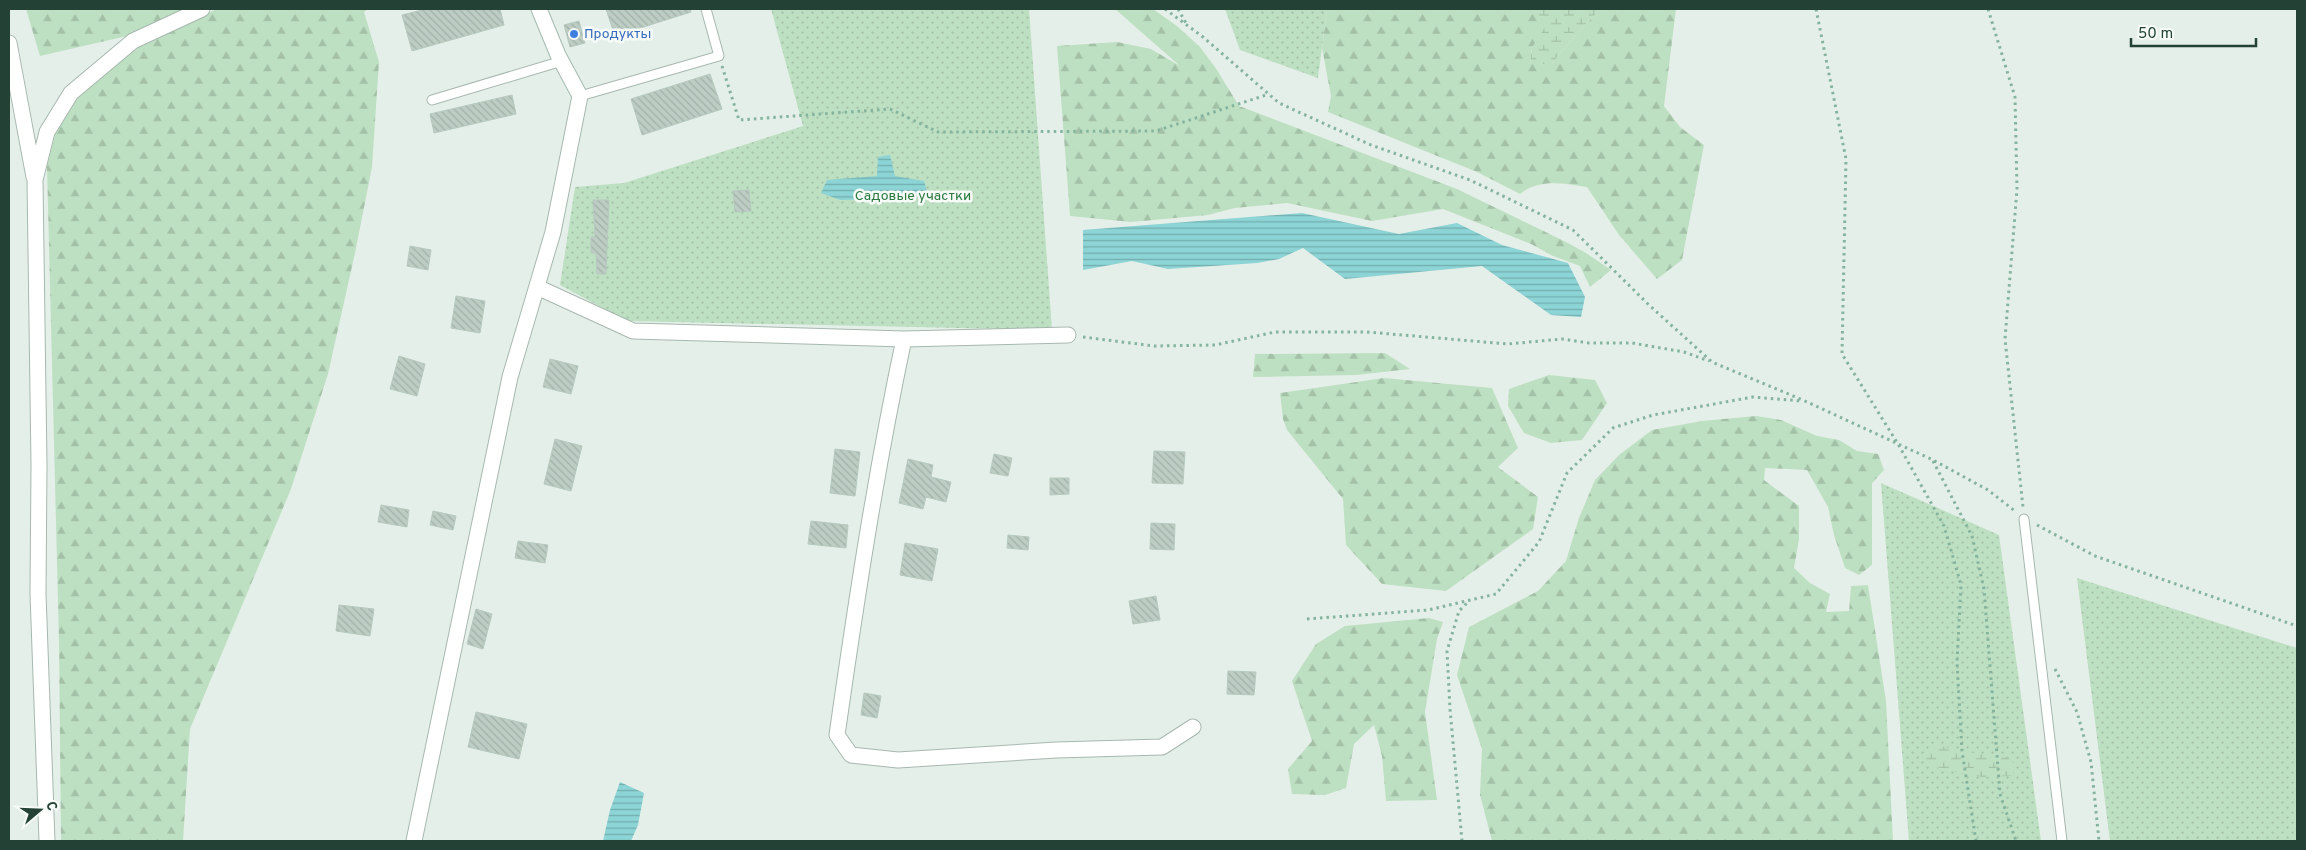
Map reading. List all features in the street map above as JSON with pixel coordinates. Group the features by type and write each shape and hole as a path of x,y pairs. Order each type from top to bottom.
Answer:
{"street":[{"path":"35,180 47,132 71,93 133,41 202,9"},
{"path":"414,841 510,377 553,232 580,96 562,62 539,9"},
{"path":"9,43 35,180 39,465 38,594 47,841"},
{"path":"537,287 633,331 904,339 1068,335"},
{"path":"904,339 889,410 855,604 837,735 851,755 898,760 1056,750 1162,747 1193,727"}],"lane":[{"path":"580,96 719,56 706,9"},
{"path":"432,100 562,62"},
{"path":"2024,519 2062,841"}],"path":[{"path":"1165,9 1188,26 1279,103 1354,137 1470,180 1573,230 1649,305 1712,362"},
{"path":"1178,9 1188,26"},
{"path":"1816,9 1846,159 1842,354 1898,444 1944,526 1961,585 1957,662 1962,751 1976,841"},
{"path":"1988,9 2015,97 2017,189 2005,339 2024,519"},
{"path":"719,56 739,120 890,109 938,132 1156,131 1269,94"},
{"path":"1068,335 1154,346 1215,346 1276,332 1367,332 1508,344 1562,339 1589,343 1632,343 1684,352 1805,401 1933,460 1988,490 2024,519 2096,556 2297,626"},
{"path":"1307,619 1428,610 1496,594 1539,542 1567,473 1613,428 1654,415 1753,398 1805,401"},
{"path":"1933,460 1972,536 1984,589 2000,794 2016,841"},
{"path":"1462,841 1450,709 1447,650 1459,611 1471,600"},
{"path":"2053,666 2077,712 2091,762 2099,841"}],"green space":[{"path":"26,9 187,9 127,36 40,56"},
{"path":"217,9 368,9 364,12 379,62 372,167 328,374 291,489 190,729 183,841 61,841 59,642 47,167 55,135 76,96 136,48"},
{"name":"Садовые участки","path":"771,9 1029,9 1052,330 627,321 560,285 575,187 624,183 803,126"},
{"path":"1115,9 1153,9 1177,26 1200,47 1239,106 1457,189 1566,242 1611,270 1590,287 1580,266 1443,209 1372,221 1287,203 1235,208 1208,215 1131,222 1070,216 1057,46 1117,42 1151,49 1180,66"},
{"path":"1225,9 1327,9 1318,78 1240,50"},
{"path":"1327,9 1531,9 1549,22 1532,48 1530,64 1552,64 1600,9 1676,9 1664,106 1680,127 1704,145 1682,260 1657,279 1619,235 1587,187 1552,183 1536,186 1520,194 1477,172 1328,112 1331,96 1322,48"},
{"path":"1531,9 1600,9 1552,64 1530,64 1532,48 1548,22"},
{"path":"1385,353 1410,369 1356,375 1253,377 1255,354"},
{"path":"1549,375 1595,380 1607,403 1582,440 1551,443 1524,433 1508,406 1509,389"},
{"path":"1384,378 1492,388 1518,448 1498,467 1538,497 1533,529 1446,591 1382,584 1346,545 1343,499 1287,430 1283,419 1280,393"},
{"path":"1756,416 1781,420 1817,436 1839,440 1857,451 1878,454 1884,470 1872,483 1872,565 1859,575 1845,568 1834,535 1828,507 1807,470 1765,468 1764,480 1799,506 1799,539 1794,568 1810,583 1830,594 1826,612 1849,611 1851,586 1868,585 1886,701 1893,841 1492,841 1480,795 1482,749 1457,675 1469,627 1538,591 1566,561 1579,518 1595,480 1619,455 1652,430 1702,421"},
{"path":"1881,483 1999,535 2041,841 1909,841"},
{"path":"2077,578 2297,648 2297,841 2110,841"},
{"path":"1429,618 1443,622 1437,639 1425,712 1437,800 1386,801 1382,756 1374,725 1354,744 1346,788 1325,795 1292,794 1288,769 1312,741 1292,681 1316,644 1345,626"},
{"path":"1931,744 1978,754 2007,757 2014,763 2013,776 1982,777 1924,765 1925,753"}],"water":[{"path":"890,155 895,176 924,181 927,191 911,198 840,200 821,193 827,180 877,176 878,157"},
{"path":"1302,213 1399,234 1457,223 1502,245 1568,263 1585,297 1581,317 1551,315 1482,266 1345,279 1303,248 1279,259 1257,263 1168,269 1132,261 1083,270 1083,230"},
{"path":"620,782 644,793 638,825 631,841 603,841 610,810"}],"building":[{"path":"426,9 500,9 504,25 412,51 402,15"},
{"path":"606,9 690,9 691,12 615,36"},
{"name":"Продукты","path":"579,21 585,43 570,47 564,25"},
{"path":"710,74 722,109 642,135 631,99"},
{"path":"512,95 516,114 434,133 430,114"},
{"path":"749,190 751,211 735,212 733,191"},
{"path":"593,200 609,200 606,274 597,274 596,253 591,253 591,237 595,237"},
{"path":"410,246 431,250 428,270 407,266"},
{"path":"456,296 485,301 480,333 451,328"},
{"path":"399,356 425,364 417,396 390,389"},
{"path":"550,359 578,366 571,394 543,387"},
{"path":"555,439 582,446 571,491 544,484"},
{"path":"835,449 860,452 855,496 830,493"},
{"path":"1154,451 1185,452 1183,484 1152,483"},
{"path":"994,454 1012,458 1008,476 990,473"},
{"path":"908,459 933,465 931,477 951,482 946,502 926,497 923,509 899,503"},
{"path":"1050,478 1069,478 1069,494 1050,495"},
{"path":"381,505 409,510 407,527 378,522"},
{"path":"433,511 456,516 453,530 430,525"},
{"path":"811,521 848,525 846,548 808,544"},
{"path":"1151,523 1175,524 1174,550 1150,549"},
{"path":"1008,535 1029,537 1028,550 1007,548"},
{"path":"518,541 548,545 545,563 515,558"},
{"path":"905,543 938,549 932,581 900,575"},
{"path":"1156,596 1160,620 1133,624 1129,601"},
{"path":"339,605 374,609 370,636 336,631"},
{"path":"476,609 492,614 483,649 467,644"},
{"path":"1228,671 1256,672 1254,695 1227,694"},
{"path":"864,693 881,696 877,718 861,715"},
{"path":"476,712 527,724 519,759 468,747"}],"place":[{"name":"Продукты","path":"574,34"}]}
